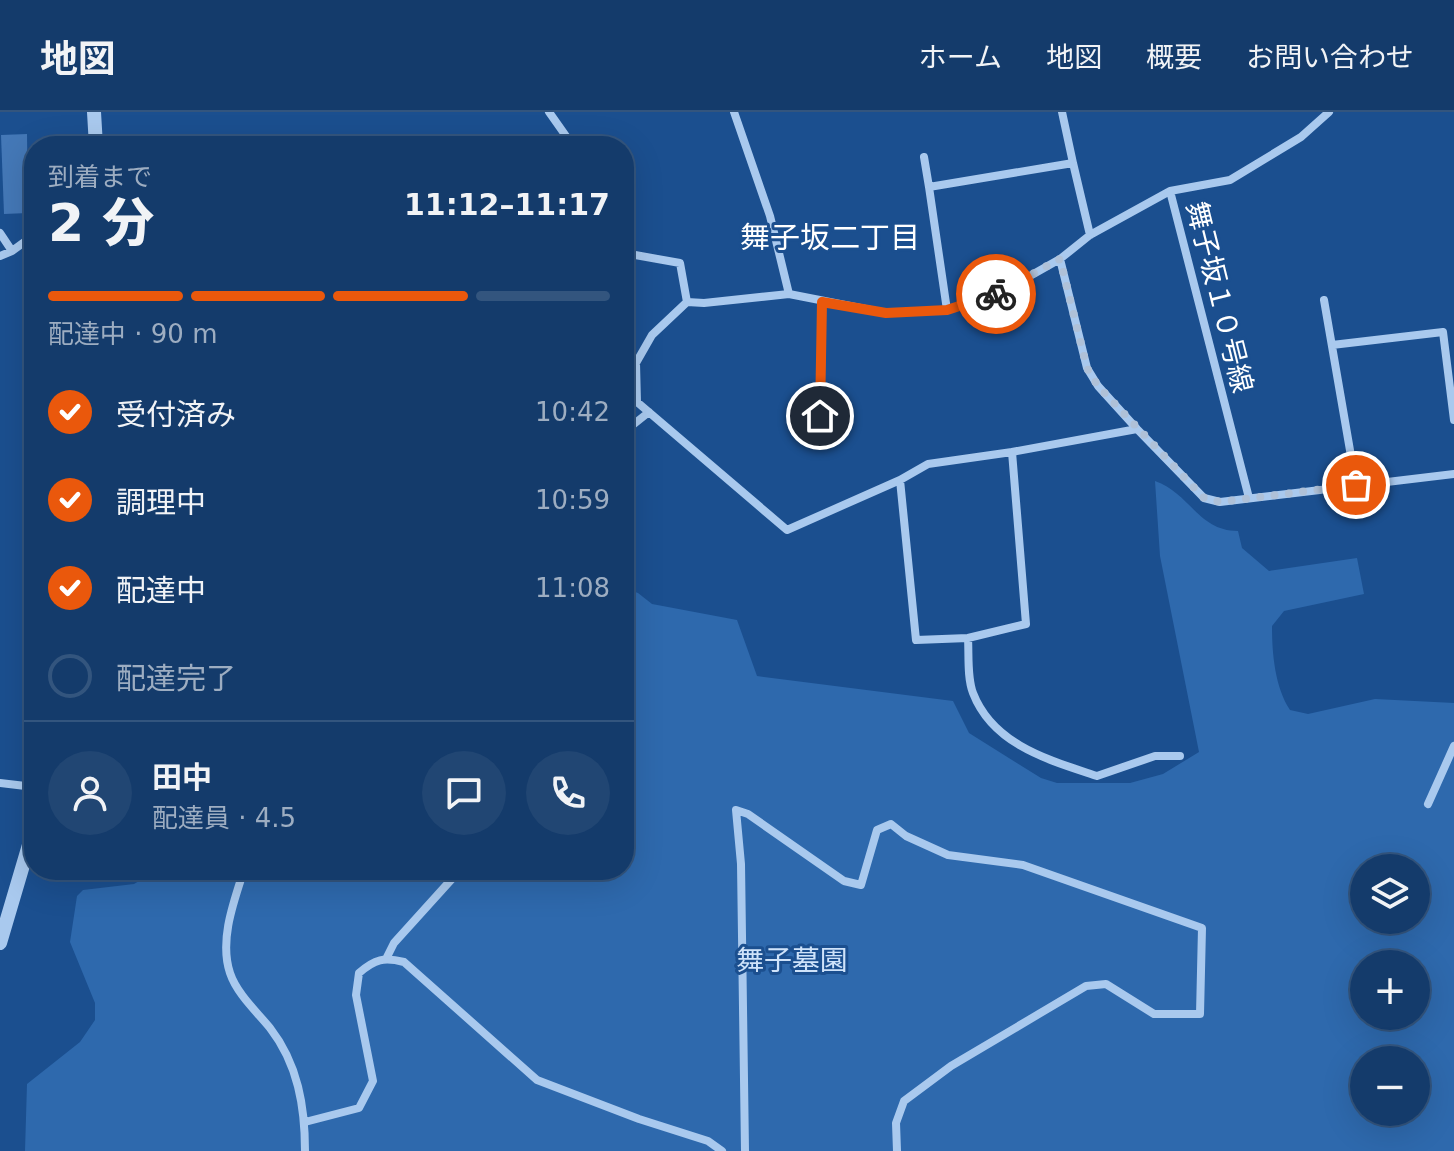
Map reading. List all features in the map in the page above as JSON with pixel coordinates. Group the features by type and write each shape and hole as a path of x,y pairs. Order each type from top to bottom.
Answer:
{"street":[{"path":"94,112 95,136"},
{"path":"549,112 566,136"},
{"path":"734,112 770,216 789,294"},
{"path":"1062,112 1090,235"},
{"path":"1170,191 1230,180 1301,137 1329,112"},
{"path":"924,157 947,310"},
{"path":"929,187 1073,163"},
{"name":"舞子坂１０号線","path":"687,302 789,294 886,313 947,310 1005,290 1060,259 1090,235 1170,191 1249,498"},
{"path":"0,233 12,251"},
{"path":"0,256 24,242"},
{"path":"634,255 680,263 687,302 652,335 636,363 637,402 787,530 900,480 928,464 1137,429"},
{"path":"1060,259 1087,368 1098,386 1204,498 1220,502 1454,474"},
{"path":"1324,300 1356,485"},
{"path":"820,444 822,302"},
{"path":"1332,345 1443,332 1454,420"},
{"path":"634,424 649,412"},
{"path":"900,480 916,640 968,638 1026,624 1012,452"},
{"path":"968,638 972,691 986,718 1011,742 1097,776 1155,756 1180,756"},
{"path":"1428,804 1454,746"},
{"path":"0,783 24,786"},
{"path":"745,1151 741,864 736,810 748,814 844,881 861,885 877,830 891,824 906,836 948,855 1023,865 1202,928 1200,1014 1154,1014 1106,984 1086,986 951,1066 904,1101 896,1123 897,1151"},
{"path":"0,943 24,862"},
{"path":"241,880 228,923 230,973 248,1002 272,1031 294,1068 305,1122 305,1151"},
{"path":"387,957 394,943 451,880"},
{"path":"305,1122 359,1108 373,1081 356,995 359,973 371,962 387,957 404,962 537,1080 639,1119 708,1141 722,1151"}],"green space":[{"name":"舞子墓園","path":"1155,481 1177,494 1213,525 1238,531 1242,548 1269,571 1357,558 1364,594 1284,611 1272,626 1275,670 1290,710 1308,714 1375,699 1454,703 1454,1151 25,1151 27,1084 80,1042 95,1020 95,1003 70,942 77,896 83,890 134,884 141,880 634,880 634,592 652,604 737,620 757,676 953,701 969,733 1041,778 1057,783 1130,783 1163,774 1199,752 1160,556"}],"building":[{"path":"27,134 24,136 24,213 4,214 1,135"}],"way so far":[{"path":"996,294 1060,259 1087,368 1098,386 1204,498 1220,502 1356,485"}],"district":[{"name":"舞子坂二丁目","path":"830,238"}],"route":[{"path":"820,416 822,302 886,313 947,310 996,294"}]}
